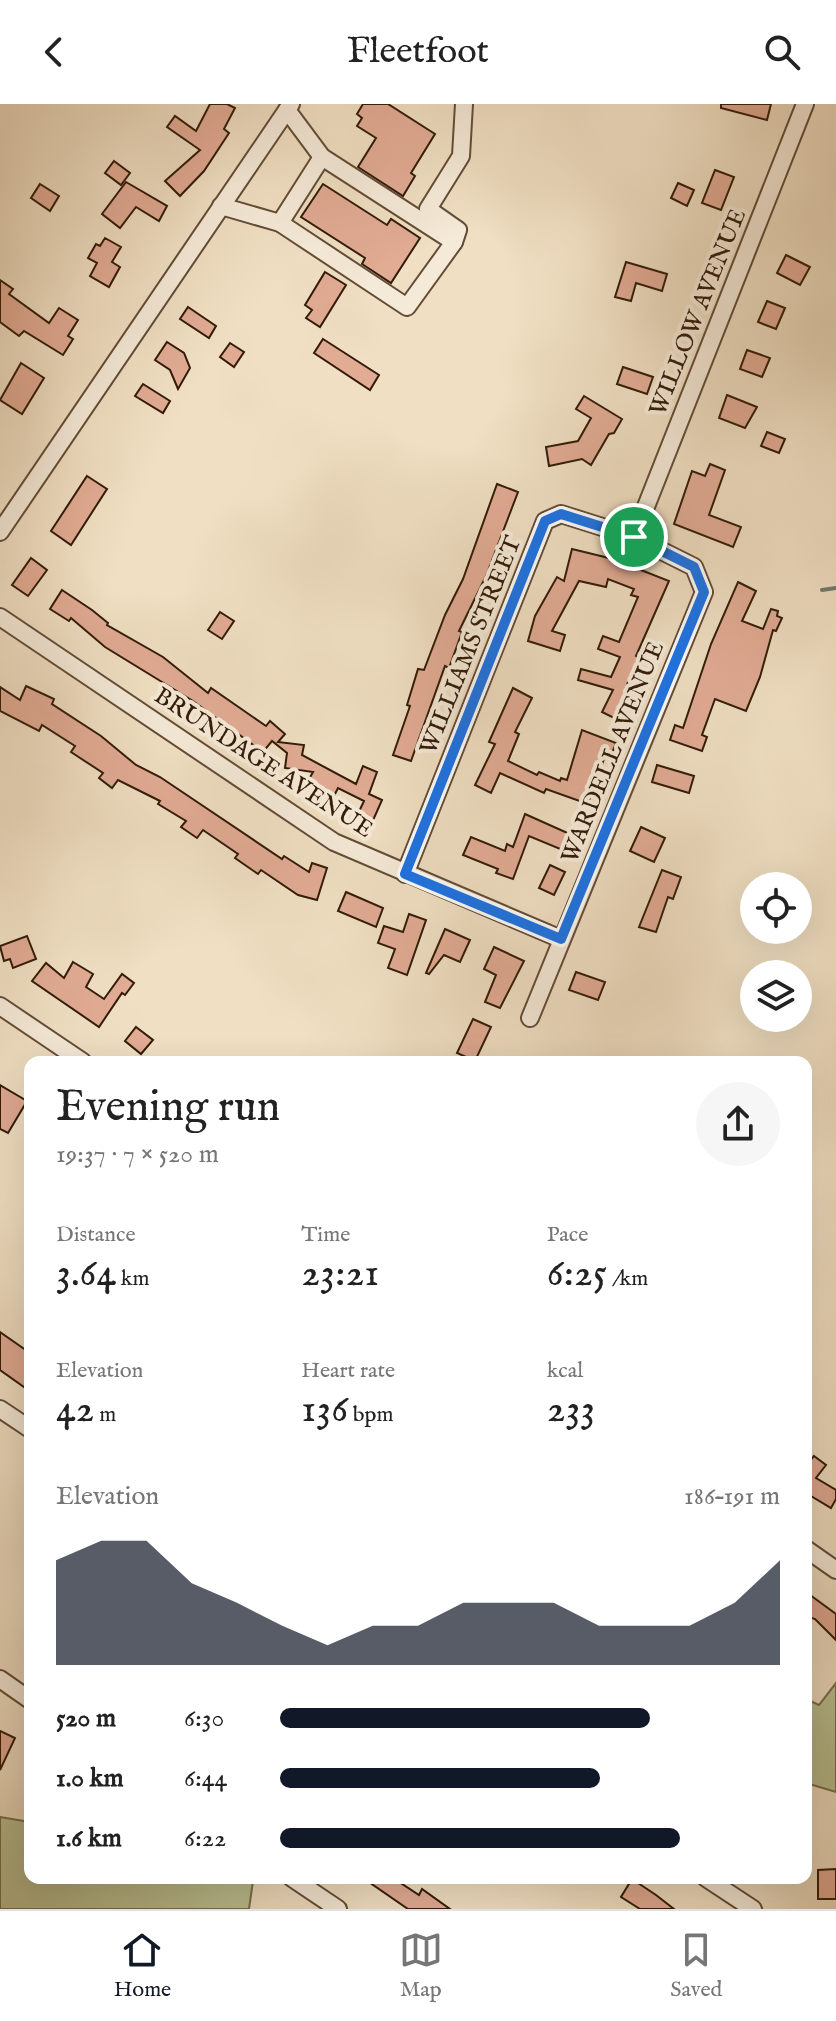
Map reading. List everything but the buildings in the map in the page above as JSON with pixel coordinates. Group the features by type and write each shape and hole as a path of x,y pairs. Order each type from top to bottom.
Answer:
{"street":[{"path":"221,206 280,223 407,307 454,242 458,230 428,209 461,156 464,104"},
{"name":"WILLOW AVENUE","path":"634,537 805,104"},
{"path":"0,532 289,107 322,157 454,242"},
{"path":"280,223 322,157"},
{"name":"WILLIAMS STREET","path":"405,874 545,521 561,514 634,537"},
{"name":"WARDELL AVENUE","path":"530,1018 704,592 694,567 634,537"},
{"name":"BRUNDAGE AVENUE","path":"0,617 334,842 561,939"},
{"path":"0,1006 74,1056"},
{"path":"0,1409 24,1425"},
{"path":"812,1553 836,1570"},
{"path":"0,1679 24,1696"},
{"path":"301,1884 338,1909"},
{"path":"715,1884 753,1909"}],"green space":[{"path":"836,1683 836,1792 812,1785 812,1702 819,1705"},
{"path":"0,1817 24,1821 24,1884 253,1884 249,1909 0,1909"}],"waterway":[{"path":"822,590 836,588"}],"route":[{"path":"561,514 634,537 694,567 704,592 561,939 405,874 545,521 561,514"}]}
